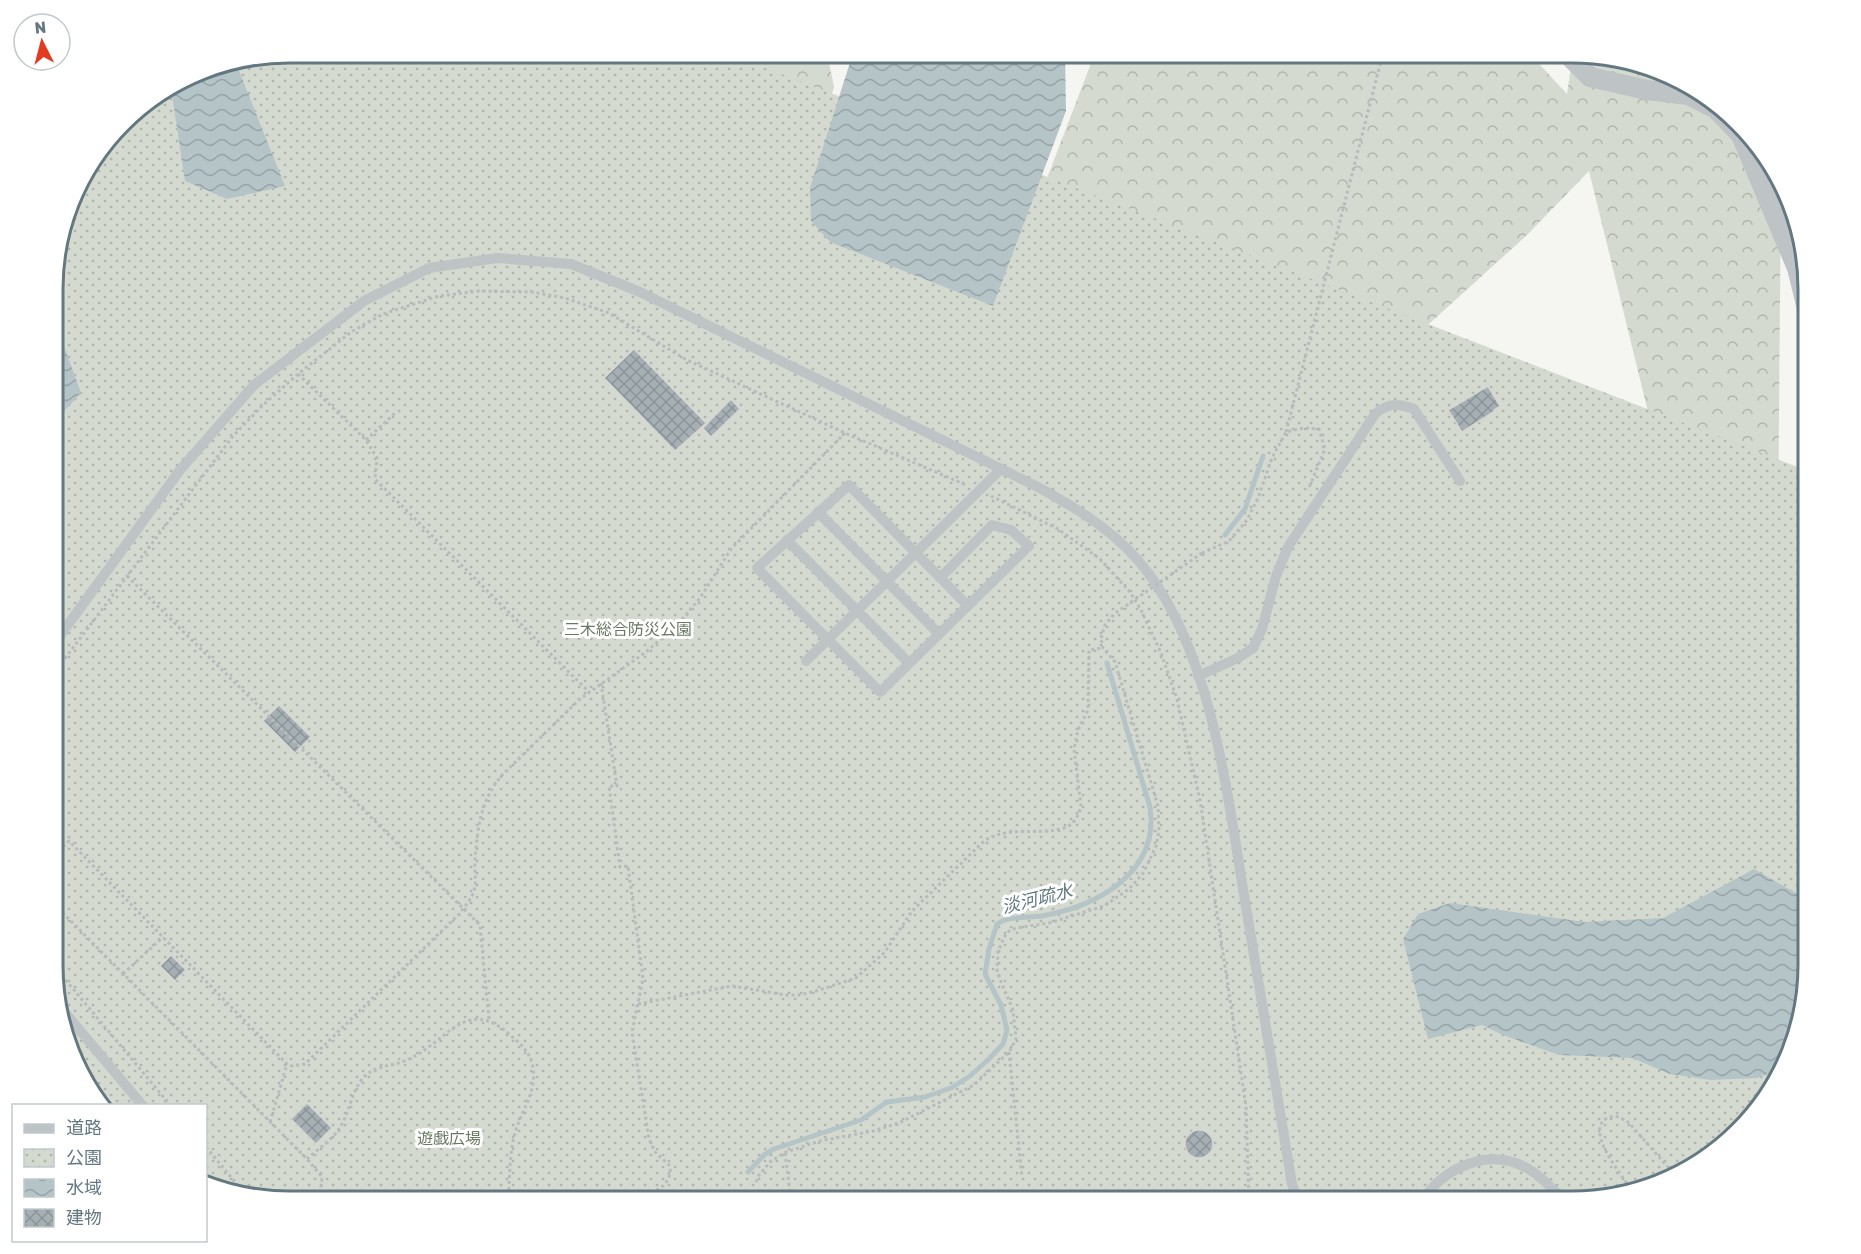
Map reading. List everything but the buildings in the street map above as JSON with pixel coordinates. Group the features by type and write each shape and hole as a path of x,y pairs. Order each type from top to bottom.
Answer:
{"street":[{"path":"1577,63 1590,77 1695,99"},
{"path":"1745,143 1797,270"},
{"path":"1764,186 1778,195"}],"lane":[{"path":"63,632 180,470 254,385 364,301 429,268 497,258 571,264 640,292 1071,505 1122,543 1151,577 1169,605 1184,637 1198,676 1220,754 1294,1191"},
{"path":"1198,676 1238,658 1253,648 1262,629 1276,576 1288,547 1375,414 1383,407 1393,404 1414,409 1460,481"},
{"path":"806,661 1001,469"},
{"path":"940,578 992,525 1011,530 1029,546 968,606 909,663 880,692 757,568 849,485 915,553 940,578 968,606"},
{"path":"818,512 939,634"},
{"path":"787,540 909,663"},
{"path":"69,1018 141,1104"},
{"path":"1429,1191 1448,1173 1461,1166 1484,1160 1503,1161 1529,1169 1553,1191"}],"path":[{"path":"756,1182 766,1166 785,1153 819,1141 873,1131 899,1123 974,1085 1009,1052 1016,1039 1015,1020 996,969 999,945 1004,937 1012,930 1094,910 1129,890 1144,872 1156,846 1159,820 1155,789 1116,662 1103,648 1101,638 1114,614 1202,553 1229,541 1247,520 1258,498 1272,458 1286,432 1380,63"},
{"path":"298,374 366,440 376,458 375,479 588,692"},
{"path":"366,440 395,413"},
{"path":"1286,432 1303,428 1319,429 1325,449 1307,488 1312,508"},
{"path":"63,847 69,841 287,1064 292,1066 305,1064 464,908 474,891 480,818 491,789 511,766 588,692 646,652 679,623 700,598 731,549 845,433"},
{"path":"127,575 480,925 489,1020"},
{"path":"638,1004 732,986 799,995 856,978 880,957 912,911 984,841 999,834 1054,829 1070,824 1079,813 1081,806 1074,749 1078,730 1088,710 1089,650 1103,648"},
{"path":"602,683 617,786 609,786 620,867 628,866 643,978 632,1032 649,1139 655,1152 670,1166 671,1173 663,1187 655,1191"},
{"path":"63,913 307,1159 322,1178 321,1191"},
{"path":"123,974 163,937"},
{"path":"63,977 169,1104"},
{"path":"307,1159 341,1126 354,1093 362,1079 370,1072 383,1065 408,1060 463,1022 489,1020 503,1028 523,1046 531,1059 534,1072 532,1089 514,1137 509,1191"},
{"path":"1009,1052 1022,1177"},
{"path":"270,1122 287,1064"},
{"path":"1627,1184 1600,1142 1598,1131 1602,1120 1611,1116 1620,1117 1629,1123 1669,1169"},
{"path":"207,1148 238,1185"},
{"path":"785,1153 789,1191"}],"green space":[{"path":"274,63 829,63 834,87 795,210 1026,233 1090,63 1538,63 1567,94 1572,63 1587,63 1616,67 1645,75 1672,86 1698,101 1742,140 1760,163 1781,202 1778,528 1674,518 1589,171 1527,235 1364,383 65,259 75,216 86,189 101,163 129,129 163,101 202,80 245,67"},
{"name":"三木総合防災公園","path":"274,63 753,63 1798,467 1798,980 1794,1009 1781,1052 1760,1091 1732,1125 1698,1153 1659,1174 1616,1187 1587,1191 274,1191 245,1187 207,1176 207,1104 111,1104 93,1078 80,1052 67,1009 63,980 63,274 67,245 75,216 86,189 101,163 129,129 163,101 202,80 245,67"}],"water":[{"path":"850,63 1065,63 1066,111 993,306 830,242 811,221 810,188"},
{"path":"238,69 285,186 227,199 185,181 172,95 202,80"},
{"path":"63,345 64,346 81,393 63,412"},
{"path":"1754,869 1798,894 1798,980 1794,1009 1781,1052 1771,1073 1757,1078 1711,1080 1670,1074 1632,1058 1559,1055 1482,1025 1428,1039 1403,939 1418,914 1450,903 1585,922 1663,918"}],"waterway":[{"name":"淡河疏水","path":"1225,535 1245,509 1263,456"},
{"name":"淡河疏水","path":"748,1172 764,1155 774,1149 861,1120 887,1102 925,1097 951,1088 970,1076 1003,1044 1007,1030 1001,1005 985,974 989,949 997,924 1012,918 1042,916 1083,904 1103,895 1135,868 1145,850 1150,830 1150,807 1107,663"}],"park label":[{"name":"遊戯広場","path":"449,1138"}]}
